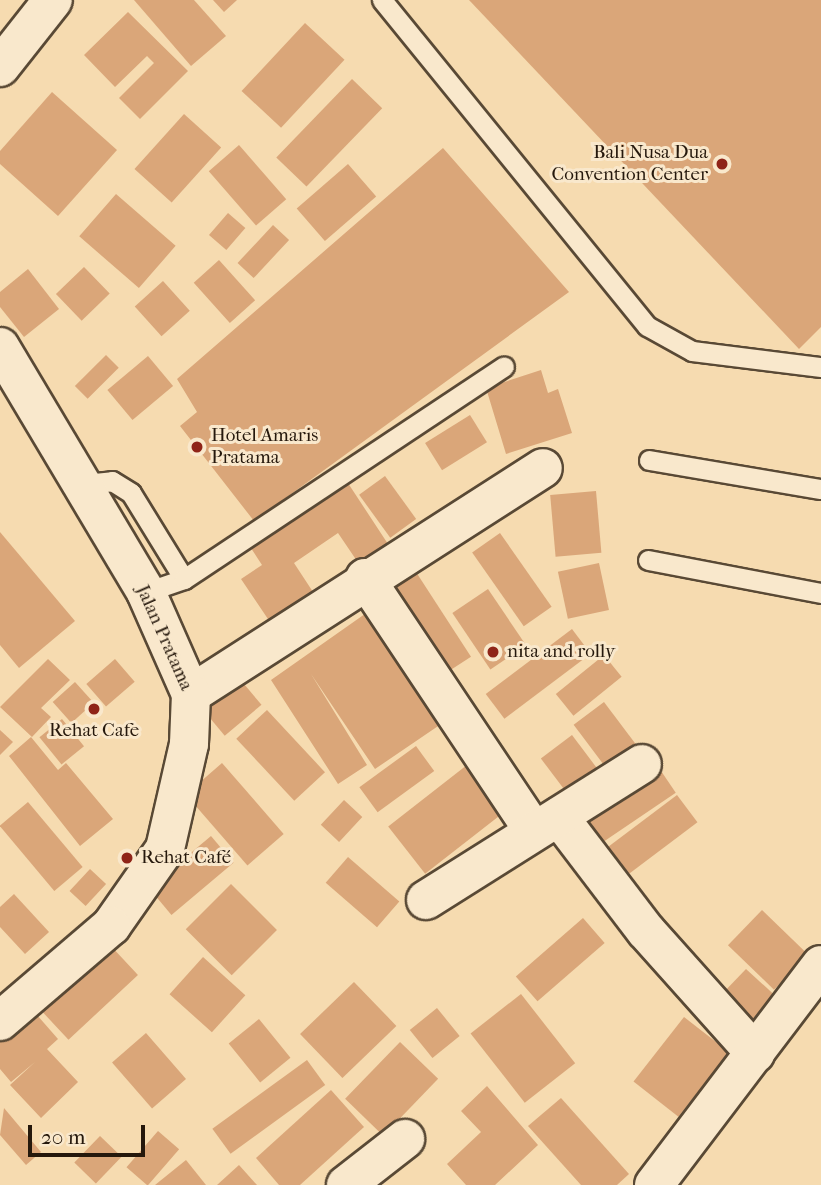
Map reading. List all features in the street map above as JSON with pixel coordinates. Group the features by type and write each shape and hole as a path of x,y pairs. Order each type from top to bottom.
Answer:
{"street":[{"path":"0,67 53,0"},
{"name":"Jalan Pratama","path":"0,348 85,484 146,592 191,695 179,802 165,849 111,926 0,1021"},
{"path":"191,695 365,578 542,468"},
{"path":"365,578 547,824 755,1053"},
{"path":"426,900 642,764"},
{"path":"654,1185 821,964"},
{"path":"346,1185 405,1139"}],"lane":[{"path":"382,0 647,326 692,351 821,366"},
{"path":"146,592 184,579 504,366"},
{"path":"649,460 821,489"},
{"path":"85,484 112,481 131,493 184,579"},
{"path":"648,560 821,593"}],"building":[{"path":"134,0 194,0 226,36 191,66"},
{"path":"213,0 237,0 224,12"},
{"name":"Bali Nusa Dua Convention Center","path":"469,0 821,0 821,327 799,349"},
{"path":"128,12 188,71 140,119 119,98 154,63 147,56 115,87 84,55"},
{"path":"305,23 344,60 281,128 242,91"},
{"path":"352,79 382,108 306,187 276,157"},
{"path":"52,92 117,150 58,216 0,164 0,151"},
{"path":"184,114 221,147 172,202 134,169"},
{"path":"239,145 286,199 256,226 209,171"},
{"path":"443,148 569,292 254,521 180,426 197,412 177,379"},
{"path":"348,164 376,196 325,241 297,209"},
{"path":"116,194 176,246 139,288 79,236"},
{"path":"228,213 245,228 226,250 209,235"},
{"path":"273,225 289,240 254,278 238,263"},
{"path":"219,260 255,300 230,323 194,283"},
{"path":"84,267 110,294 82,321 56,294"},
{"path":"28,269 59,309 24,337 0,307 0,292"},
{"path":"163,281 190,311 162,336 135,306"},
{"path":"106,355 119,368 88,399 75,386"},
{"path":"148,356 173,386 132,420 107,390"},
{"path":"541,370 548,393 558,389 572,433 506,454 486,388"},
{"path":"470,415 487,442 442,470 425,443"},
{"path":"385,476 416,519 390,538 359,495"},
{"path":"344,477 388,544 359,564 338,533 294,563 315,595 272,625 241,579 262,565 247,542"},
{"path":"596,491 601,553 556,557 550,495"},
{"path":"0,532 75,621 19,668 0,645"},
{"path":"500,533 552,607 524,626 472,553"},
{"path":"599,563 609,610 568,619 558,572"},
{"path":"416,572 471,657 442,676 387,591"},
{"path":"488,589 526,645 490,669 452,613"},
{"path":"372,609 447,720 375,769 311,674 367,765 338,784 271,680"},
{"path":"572,629 591,654 504,719 486,694"},
{"path":"604,655 622,677 573,716 556,694"},
{"path":"48,659 70,680 41,708 51,717 32,737 0,707"},
{"path":"115,659 135,682 106,707 86,684"},
{"path":"239,678 261,705 225,736 202,709"},
{"path":"75,682 94,703 71,723 53,702"},
{"path":"604,702 638,747 607,770 574,725"},
{"path":"267,710 325,772 294,801 236,739"},
{"path":"62,719 84,746 61,764 39,737"},
{"path":"0,730 13,742 0,755"},
{"path":"572,735 601,774 570,798 541,758"},
{"path":"31,737 58,770 66,763 113,819 80,846 9,756"},
{"path":"416,746 434,771 378,812 359,787"},
{"path":"222,763 284,834 247,865 186,794"},
{"path":"467,765 504,812 425,874 388,827"},
{"path":"659,768 676,793 602,843 585,818"},
{"path":"677,795 697,822 625,877 604,850"},
{"path":"344,800 362,817 339,842 321,825"},
{"path":"28,802 83,867 54,891 0,826"},
{"path":"211,836 233,863 171,915 149,888"},
{"path":"348,857 399,902 377,927 326,883"},
{"path":"90,869 106,884 86,906 70,891"},
{"path":"231,884 277,930 232,975 186,929"},
{"path":"14,894 49,932 25,954 0,927 0,907"},
{"path":"762,910 808,954 774,990 728,945"},
{"path":"583,918 605,943 537,1001 516,976"},
{"path":"110,945 138,975 68,1040 41,1010"},
{"path":"203,957 245,995 212,1032 170,994"},
{"path":"746,969 780,1000 749,1023 721,995"},
{"path":"354,982 396,1026 342,1078 300,1034"},
{"path":"521,994 575,1063 525,1103 471,1033"},
{"path":"30,1007 58,1039 47,1049 78,1082 41,1118 10,1085 35,1062 11,1082 0,1069 0,1035"},
{"path":"437,1008 460,1036 432,1058 410,1030"},
{"path":"684,1017 729,1052 678,1117 634,1082"},
{"path":"259,1019 290,1058 260,1082 229,1044"},
{"path":"146,1033 186,1079 152,1109 112,1063"},
{"path":"400,1042 438,1079 383,1136 345,1099"},
{"path":"307,1060 325,1085 231,1154 212,1129"},
{"path":"487,1086 538,1145 495,1185 466,1185 447,1164 481,1132 461,1111"},
{"path":"331,1090 364,1127 300,1185 279,1185 256,1158"},
{"path":"561,1098 629,1174 617,1185 581,1185 528,1126"},
{"path":"4,1108 41,1152 26,1165 0,1135"},
{"path":"158,1131 179,1149 148,1185 127,1167"},
{"path":"100,1136 122,1157 96,1183 74,1163"},
{"path":"186,1160 206,1185 155,1185"},
{"path":"239,1165 257,1185 217,1185"}],"place":[{"name":"Bali Nusa Dua Convention Center","path":"722,164"},
{"name":"Hotel Amaris Pratama","path":"197,447"},
{"name":"nita and rolly","path":"493,652"},
{"name":"Rehat Cafe","path":"94,709"},
{"name":"Rehat Café","path":"127,858"}]}
